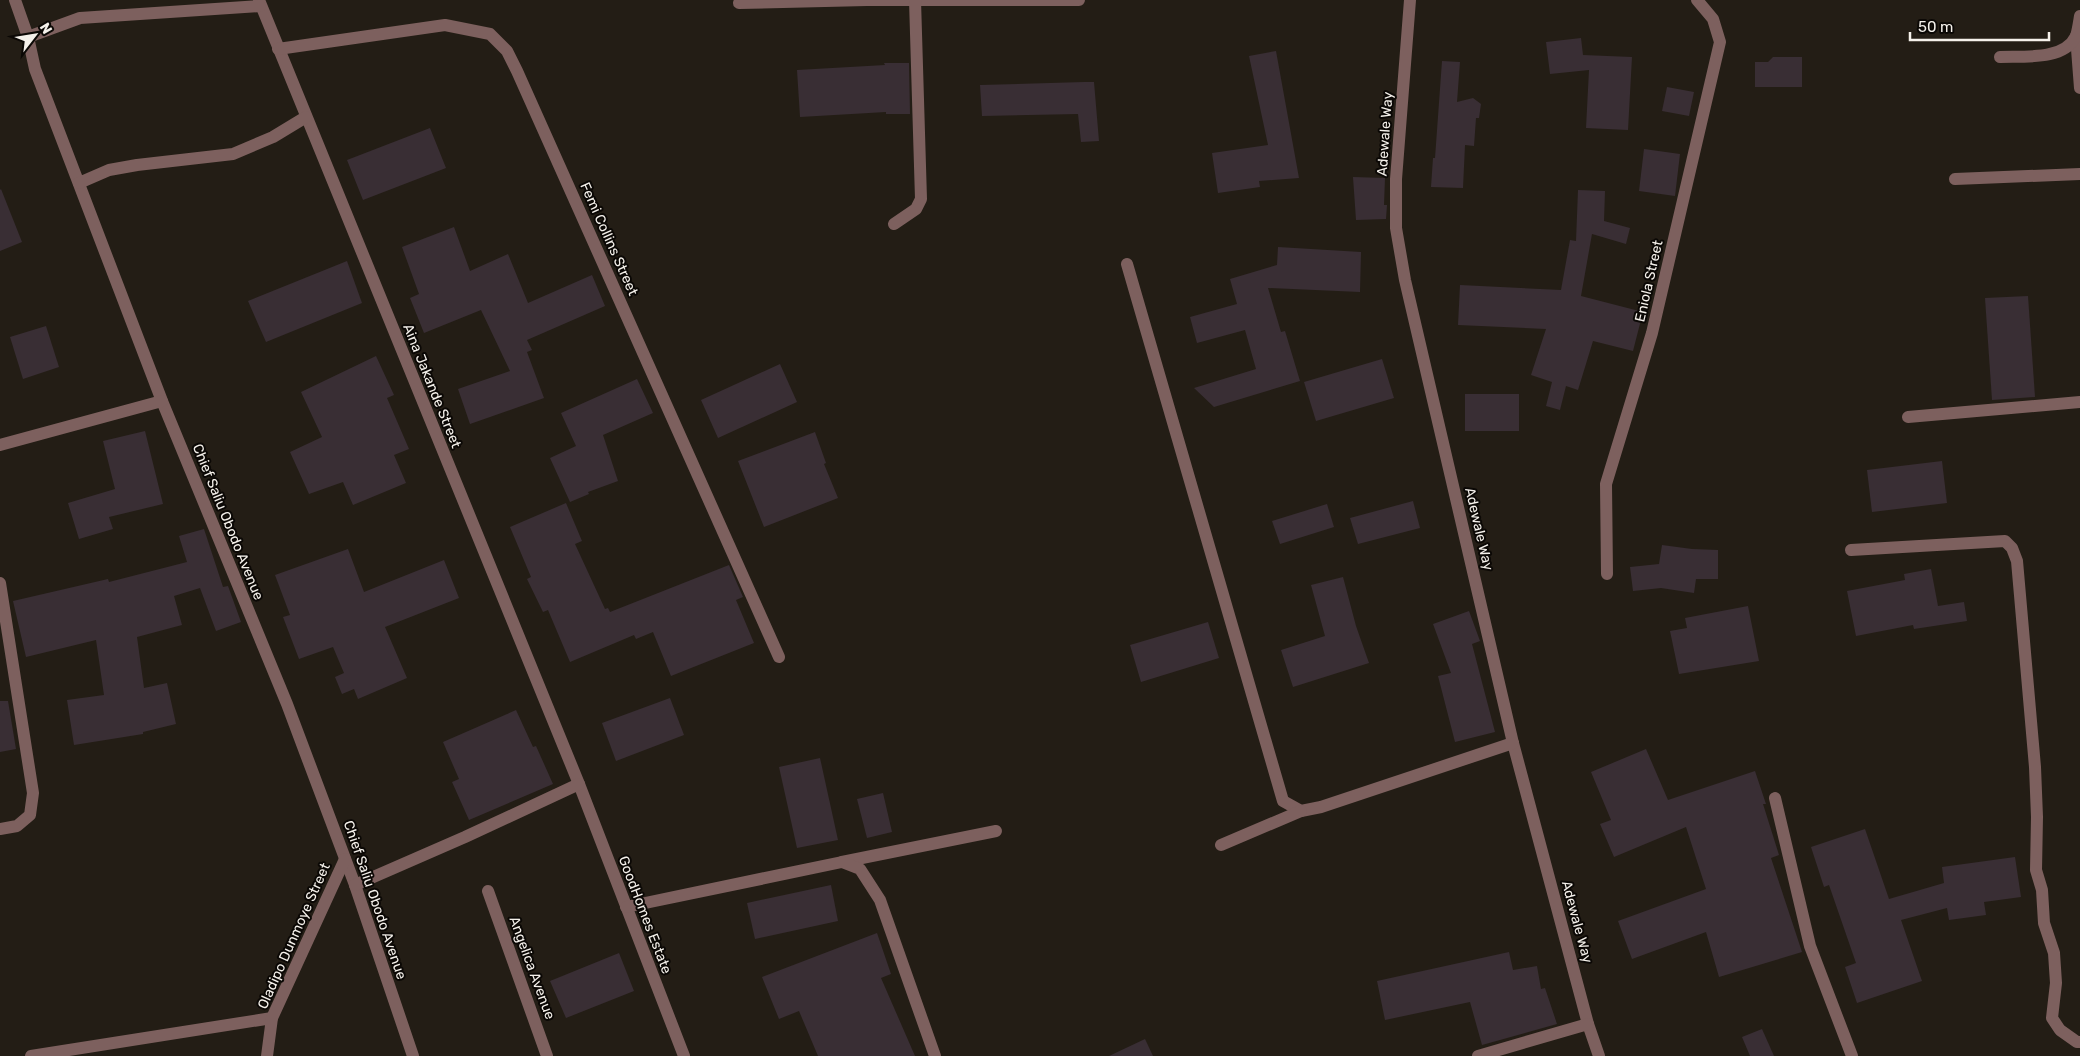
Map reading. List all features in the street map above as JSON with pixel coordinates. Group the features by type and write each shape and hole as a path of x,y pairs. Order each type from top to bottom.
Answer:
{"street":[{"name":"Chief Saliu Obodo Avenue","path":"15,0 28,37 35,69 162,401 286,704 355,885 413,1056"},
{"path":"739,3 867,0 1080,0"},
{"path":"894,224 916,209 921,199 916,0"},
{"name":"Adewale Way","path":"1410,0 1396,178 1396,228 1405,280 1513,743 1588,1024 1599,1056"},
{"name":"Eniola Street","path":"1607,574 1606,484 1652,333 1720,42 1713,19 1697,0"},
{"path":"28,37 80,18 260,3"},
{"name":"Aina Jakande Street","path":"260,3 579,784"},
{"path":"2080,16 2076,36 2080,88"},
{"name":"Femi Collins Street","path":"278,49 445,25 490,34 507,51 518,71 779,657"},
{"path":"2000,57 2046,55 2064,49 2076,36"},
{"path":"79,183 109,170 233,154 273,137 306,117"},
{"path":"1955,179 2080,174"},
{"path":"1126,264 1284,801 1301,811"},
{"path":"0,445 162,401"},
{"path":"1908,417 2080,402"},
{"path":"1851,550 2005,541 2012,548 2017,561 2035,767 2038,817 2036,870 2042,890 2044,923 2054,953 2056,983 2052,1018 2060,1030 2077,1042 2080,1042"},
{"path":"0,583 33,793 30,815 17,826 0,829"},
{"path":"1221,845 1301,811 1322,807 1513,743"},
{"path":"355,885 579,784"},
{"name":"GoodHomes Estate","path":"579,784 684,1056"},
{"path":"1775,798 1810,946 1852,1056"},
{"path":"626,907 996,831"},
{"name":"Oladipo Dunmoye Street","path":"268,1056 272,1018 345,859"},
{"path":"842,862 860,869 880,900 935,1056"},
{"name":"Angelica Avenue","path":"488,891 547,1056"},
{"path":"31,1056 272,1018"},
{"path":"1478,1056 1588,1024"}],"building":[{"path":"1581,38 1583,55 1632,57 1628,130 1586,128 1589,70 1550,74 1546,42"},
{"path":"1276,51 1299,178 1259,181 1260,187 1218,193 1212,153 1268,145 1249,56"},
{"path":"1773,57 1802,57 1802,87 1755,87 1755,62 1768,62"},
{"path":"1442,61 1460,62 1457,102 1473,98 1481,104 1479,118 1476,118 1474,146 1465,145 1463,188 1431,187"},
{"path":"884,63 909,63 910,114 886,114 886,112 800,117 797,70 885,65"},
{"path":"1094,82 1099,141 1081,142 1078,114 982,116 980,85"},
{"path":"1667,87 1694,92 1689,116 1662,111"},
{"path":"430,128 446,168 363,200 347,160"},
{"path":"1644,149 1680,154 1675,196 1639,191"},
{"path":"1353,177 1385,178 1384,205 1387,205 1386,219 1356,220"},
{"path":"0,190 22,242 0,251"},
{"path":"1578,190 1605,191 1604,221 1630,228 1626,244 1592,234 1581,296 1643,312 1633,351 1593,341 1578,390 1566,386 1560,410 1546,406 1552,382 1531,375 1546,329 1458,325 1460,285 1561,290 1570,240 1576,241"},
{"path":"454,227 470,271 508,254 528,303 592,275 605,306 527,340 532,350 527,352 544,398 470,424 458,389 510,371 481,310 424,333 410,298 419,294 402,247"},
{"path":"1278,247 1361,252 1360,292 1268,288 1281,332 1285,331 1300,381 1214,407 1194,388 1256,369 1245,330 1197,343 1190,317 1237,304 1230,279 1277,265"},
{"path":"347,261 362,303 266,342 248,301"},
{"path":"2028,296 2035,397 1992,400 1985,298"},
{"path":"46,326 59,367 23,379 10,337"},
{"path":"376,356 394,395 387,398 409,449 394,455 406,483 353,505 343,482 309,494 290,452 322,437 301,392"},
{"path":"1382,359 1394,398 1316,421 1304,382"},
{"path":"780,364 797,402 718,438 701,400"},
{"path":"637,379 653,413 603,435 618,481 588,492 589,494 570,502 550,458 576,446 561,413"},
{"path":"1465,394 1519,394 1519,431 1465,431"},
{"path":"145,431 163,504 109,517 113,529 79,539 68,503 115,489 103,441"},
{"path":"815,432 826,463 824,464 838,498 764,527 738,461"},
{"path":"1942,461 1947,503 1872,512 1867,470"},
{"path":"1413,501 1420,528 1358,544 1350,518"},
{"path":"566,503 582,541 575,544 605,609 608,608 610,612 729,565 743,597 736,600 754,643 671,676 653,632 636,639 634,635 570,662 548,610 543,612 527,579 531,577 510,527"},
{"path":"1327,504 1334,527 1280,544 1272,521"},
{"path":"204,529 223,587 228,586 241,622 216,631 200,588 174,596 182,625 137,637 144,688 167,683 176,724 143,732 143,734 74,745 67,700 104,695 96,640 26,657 13,601 108,579 109,582 187,562 179,536"},
{"path":"1662,545 1718,550 1718,579 1696,579 1694,593 1661,588 1633,591 1630,567 1659,564"},
{"path":"348,549 364,592 444,560 459,598 385,627 407,678 358,699 354,689 342,694 335,677 344,673 333,647 299,659 283,617 290,615 275,575"},
{"path":"1931,569 1938,606 1964,602 1967,621 1914,629 1913,625 1856,636 1847,591 1905,580 1904,574"},
{"path":"1343,577 1356,626 1369,663 1293,687 1281,650 1325,636 1311,585"},
{"path":"1748,606 1759,661 1679,674 1670,631 1687,628 1685,618"},
{"path":"1469,611 1480,641 1472,644 1495,732 1455,742 1438,676 1451,673 1433,624"},
{"path":"1208,622 1219,658 1141,682 1130,645"},
{"path":"670,698 684,735 616,761 602,723"},
{"path":"0,701 8,701 16,749 0,752"},
{"path":"516,710 533,747 536,746 553,784 469,820 452,782 459,779 443,742"},
{"path":"1646,749 1668,800 1755,771 1766,804 1763,804 1779,855 1771,858 1802,952 1719,977 1706,932 1632,959 1618,921 1706,889 1686,827 1614,857 1600,824 1611,820 1591,772"},
{"path":"820,758 838,840 797,848 779,767"},
{"path":"883,793 892,832 867,838 857,799"},
{"path":"1865,829 1889,899 1944,883 1942,867 2015,857 2021,897 1984,902 1986,915 1949,920 1947,908 1901,920 1922,981 1857,1003 1845,967 1856,963 1829,885 1824,887 1811,847"},
{"path":"831,885 838,921 755,939 747,903"},
{"path":"877,933 891,974 881,978 915,1056 818,1056 799,1011 779,1019 762,977"},
{"path":"1509,952 1513,970 1537,966 1541,989 1545,988 1557,1024 1482,1045 1470,1002 1385,1020 1377,981"},
{"path":"619,953 634,991 566,1018 550,981"},
{"path":"1762,1029 1774,1056 1750,1056 1742,1037"},
{"path":"1145,1039 1153,1056 1109,1056"}]}
